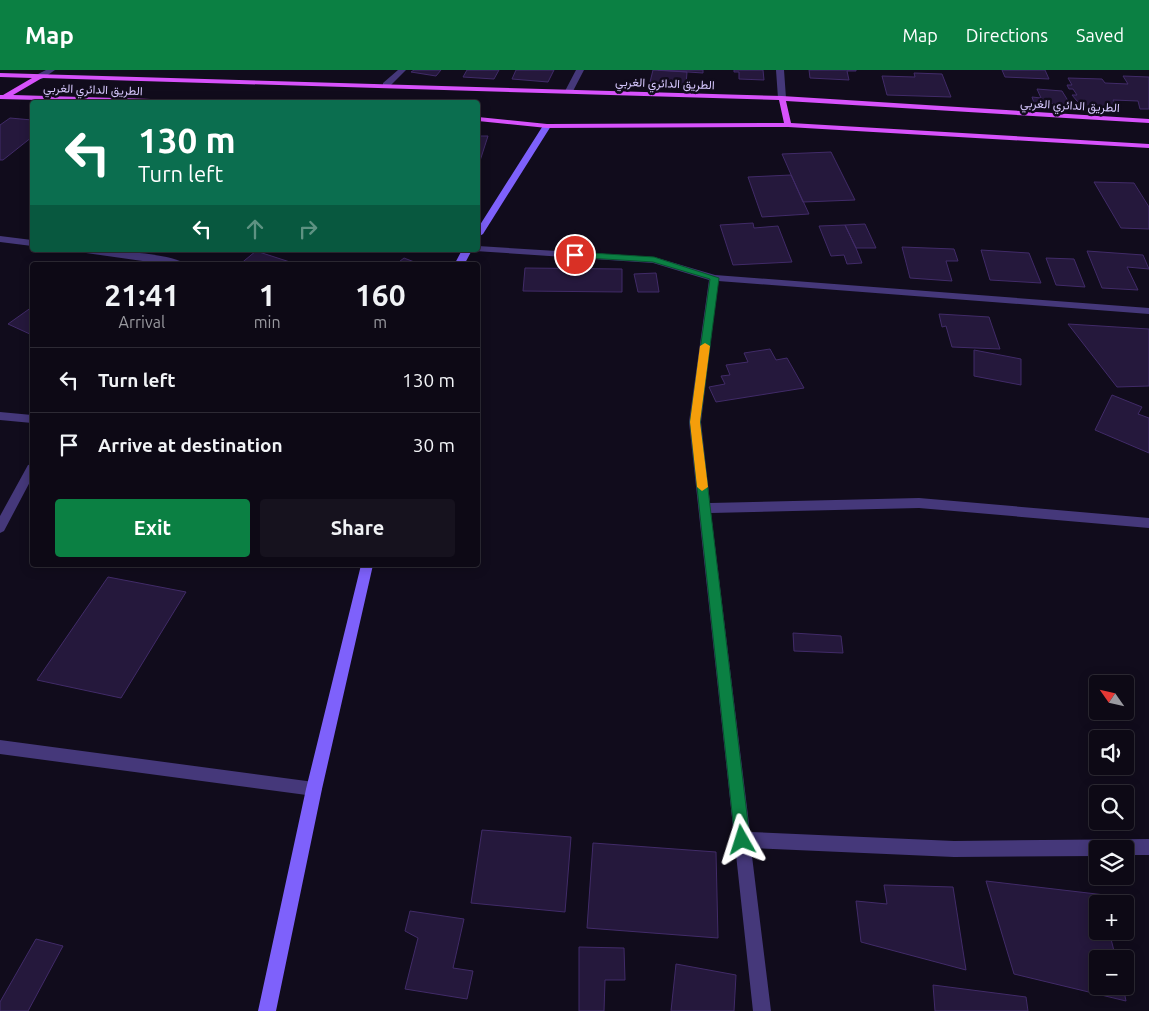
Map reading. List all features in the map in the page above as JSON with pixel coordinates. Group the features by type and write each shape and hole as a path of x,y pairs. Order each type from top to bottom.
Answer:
{"main road":[{"name":"الطريق الدائري الغربي","path":"0,76 386,85 782,98 1149,121"},
{"path":"2,98 39,77"},
{"name":"الطريق الدائري الغربي","path":"2,98 94,100"},
{"path":"782,98 788,125"},
{"path":"480,119 547,126 788,125 1149,146"}],"street":[{"path":"39,77 51,70"},
{"path":"386,85 402,70"},
{"path":"569,92 580,70"},
{"path":"780,70 782,98"},
{"path":"480,231 547,126"},
{"path":"0,239 30,243"},
{"path":"480,248 654,260 714,278 1149,311"},
{"path":"98,252 157,262"},
{"path":"714,278 695,422 762,1011"},
{"path":"0,416 30,419"},
{"path":"0,528 30,472"},
{"path":"705,508 919,503 1149,523"},
{"path":"267,1011 314,789 367,567"},
{"path":"0,747 314,789"},
{"path":"742,840 954,849 1149,847"}],"building":[{"path":"414,70 441,70 436,76 411,72"},
{"path":"467,70 499,70 494,79 463,77"},
{"path":"516,70 554,70 548,82 512,79"},
{"path":"653,70 687,72 686,85 650,82"},
{"path":"658,70 703,70 703,73"},
{"path":"734,70 763,70 764,80 739,79 739,72 734,72"},
{"path":"809,70 856,71 847,71 849,80 810,78"},
{"path":"1002,70 1045,70 1049,79 1005,77"},
{"path":"914,73 942,74 951,97 887,95 882,76 915,77"},
{"path":"1123,76 1149,77 1149,109 1140,109 1138,101 1113,100 1118,108 1082,107 1072,95 1077,95 1073,89 1069,89 1067,85 1072,85 1068,78 1102,79 1105,83 1128,84"},
{"path":"1037,89 1062,91 1070,104 1034,103 1032,97 1041,98"},
{"path":"10,118 30,120 30,139 3,160 0,160 0,125"},
{"path":"480,136 488,136 480,161"},
{"path":"831,152 855,200 803,202 782,154"},
{"path":"791,175 809,214 762,217 748,177"},
{"path":"1094,182 1134,183 1149,207 1149,229 1121,228"},
{"path":"753,223 754,228 778,226 792,262 733,265 720,225"},
{"path":"865,224 876,248 856,248 845,225"},
{"path":"845,225 862,263 847,264 844,255 831,256 819,226"},
{"path":"902,247 954,249 958,261 946,261 952,281 910,278"},
{"path":"981,250 1029,253 1041,283 990,280"},
{"path":"1087,251 1143,255 1149,269 1127,267 1138,290 1102,288"},
{"path":"255,252 259,252 290,262 243,262"},
{"path":"404,258 414,262 399,262"},
{"path":"1046,258 1074,259 1085,287 1056,285"},
{"path":"525,268 622,269 622,292 523,291"},
{"path":"656,273 659,292 638,292 634,274"},
{"path":"30,308 30,334 8,324"},
{"path":"939,314 989,317 1000,349 952,347 946,326 942,327"},
{"path":"1068,324 1149,329 1149,386 1117,387"},
{"path":"770,349 776,360 787,358 804,388 716,402 709,387 725,384 721,376 730,375 726,365 748,362 744,353"},
{"path":"974,350 1021,359 1021,385 974,376"},
{"path":"1112,395 1142,407 1138,414 1149,418 1149,453 1095,430"},
{"path":"108,577 186,592 121,698 37,680"},
{"path":"793,633 841,636 843,653 794,651"},
{"path":"482,830 571,837 565,912 471,903"},
{"path":"593,843 716,852 718,938 587,928"},
{"path":"986,881 1105,895 1089,895 1089,940 1111,940 1114,950 1089,950 1089,992 1014,974"},
{"path":"884,885 953,887 966,970 861,942 856,901 887,904"},
{"path":"410,911 464,919 453,968 473,971 467,999 405,989 418,938 405,931"},
{"path":"36,939 63,946 28,1011 0,1011 0,1002"},
{"path":"579,947 624,948 625,980 605,980 604,1011 579,1011"},
{"path":"676,964 736,975 734,1011 671,1011"},
{"path":"933,985 1026,997 1028,1011 935,1011"},
{"path":"1101,995 1125,995 1126,1001"}],"slow traffic":[{"path":"702,487 695,422 705,346"}],"route":[{"path":"575,255 654,260 714,278 695,422 742,840"}]}
